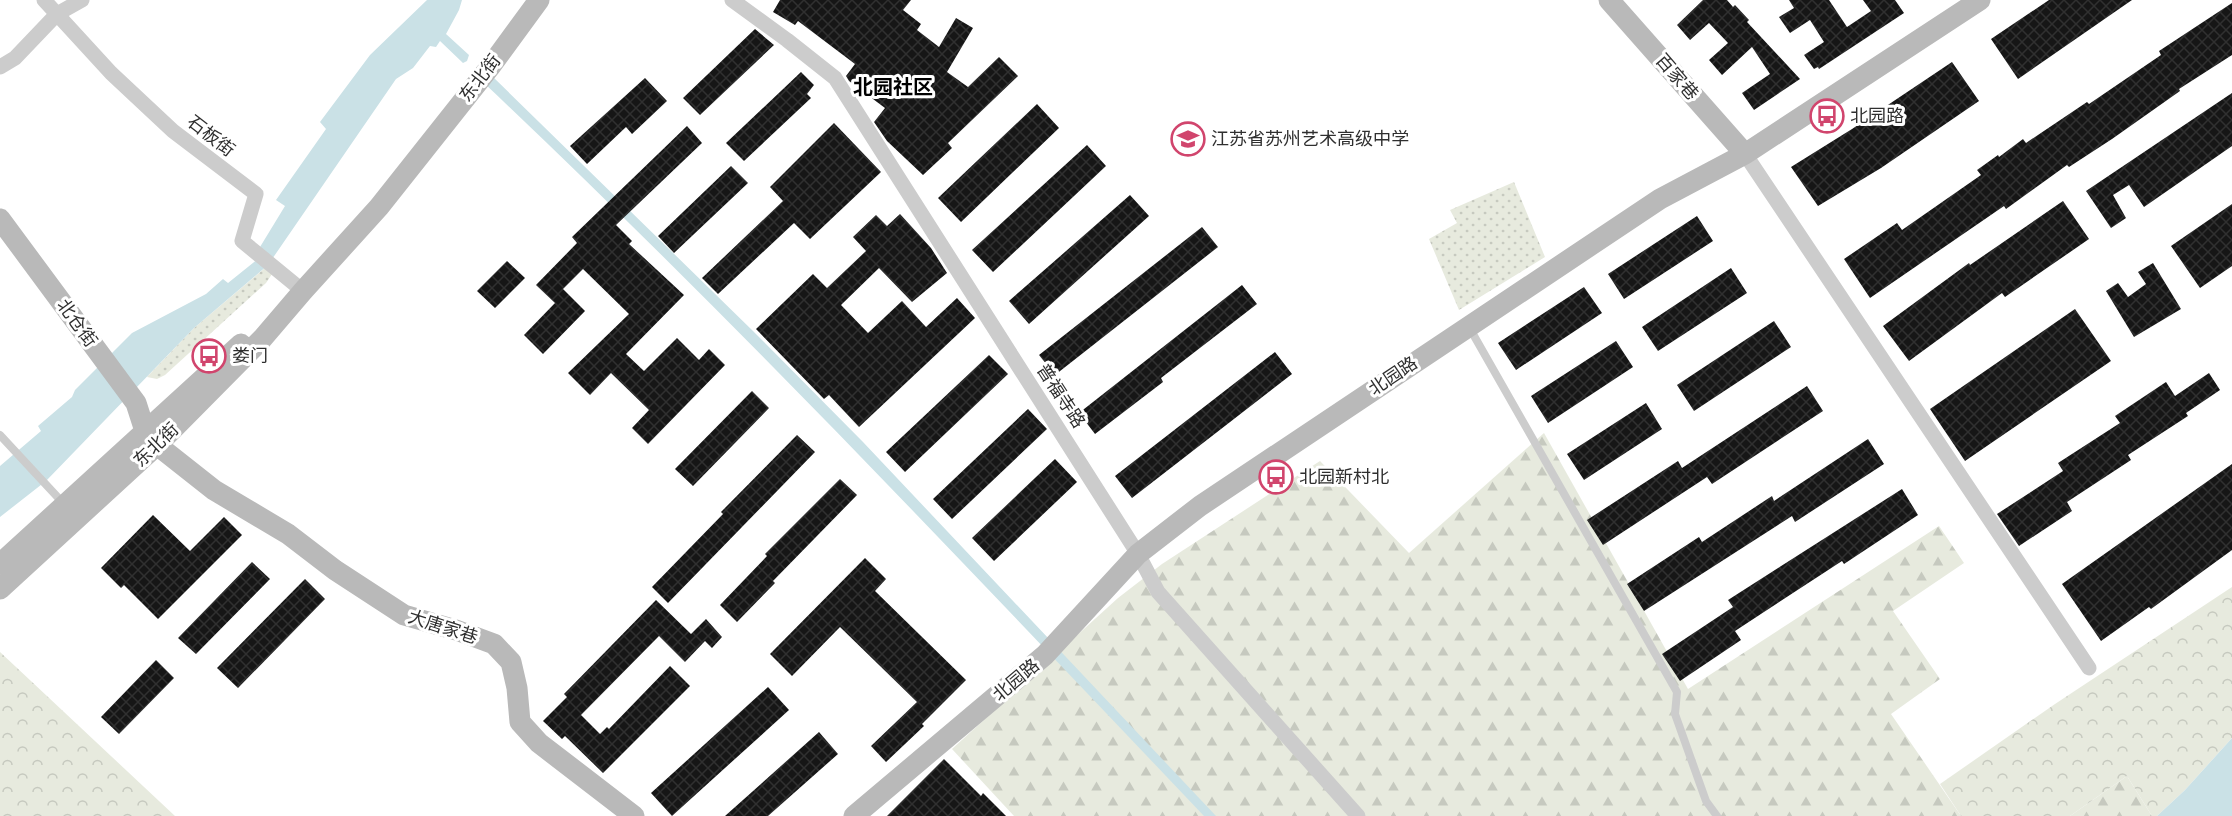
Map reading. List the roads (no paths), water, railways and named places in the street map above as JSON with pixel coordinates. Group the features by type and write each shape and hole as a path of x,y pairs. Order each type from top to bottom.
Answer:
{"street":[{"path":"44,0 57,14"},
{"path":"0,67 15,58 57,14 82,0"},
{"name":"东北街","path":"14,560 151,438 239,345 303,291 379,207 490,67 539,0"},
{"name":"普福寺路","path":"732,0 835,78 1138,554 1158,591 1358,816"},
{"name":"百家巷","path":"1609,0 1745,154"},
{"name":"北园路","path":"854,816 1051,650 1138,554 1218,493 1660,200 1745,154 1980,0"},
{"name":"石板街","path":"57,14 111,73 173,131 256,194 243,241 303,291"},
{"path":"1745,154 2089,668"},
{"name":"北仓街","path":"0,219 136,403 151,438"},
{"name":"东北街","path":"0,589 14,560 65,505 151,438"},
{"name":"大唐家巷","path":"151,438 214,490 288,534 335,570 404,615 494,644 511,662 517,688 520,722 539,742 634,816"}],"lane":[{"path":"1468,326 1677,692 1675,714 1706,801 1717,816"},
{"path":"0,435 65,505"}],"water":[{"path":"427,0 462,0 446,34 469,55 467,61 463,63 440,41 436,47 430,46 413,68 396,79 268,265 194,328 46,481 0,517 0,466 41,431 38,426 72,397 75,390 132,333 206,294 223,279 228,283 258,259 260,247 285,206 276,200 326,129 320,122 370,55"},
{"path":"492,76 863,442 1216,816 1204,816 759,353 484,83"},
{"path":"2232,738 2232,816 2157,816 2185,790"}],"place":[{"name":"北园路","path":"1827,116"},
{"name":"江苏省苏州艺术高级中学","path":"1188,139"},
{"name":"娄门","path":"209,356"},
{"name":"北园新村北","path":"1276,477"}],"district":[{"name":"北园社区","path":"893,87"}]}
